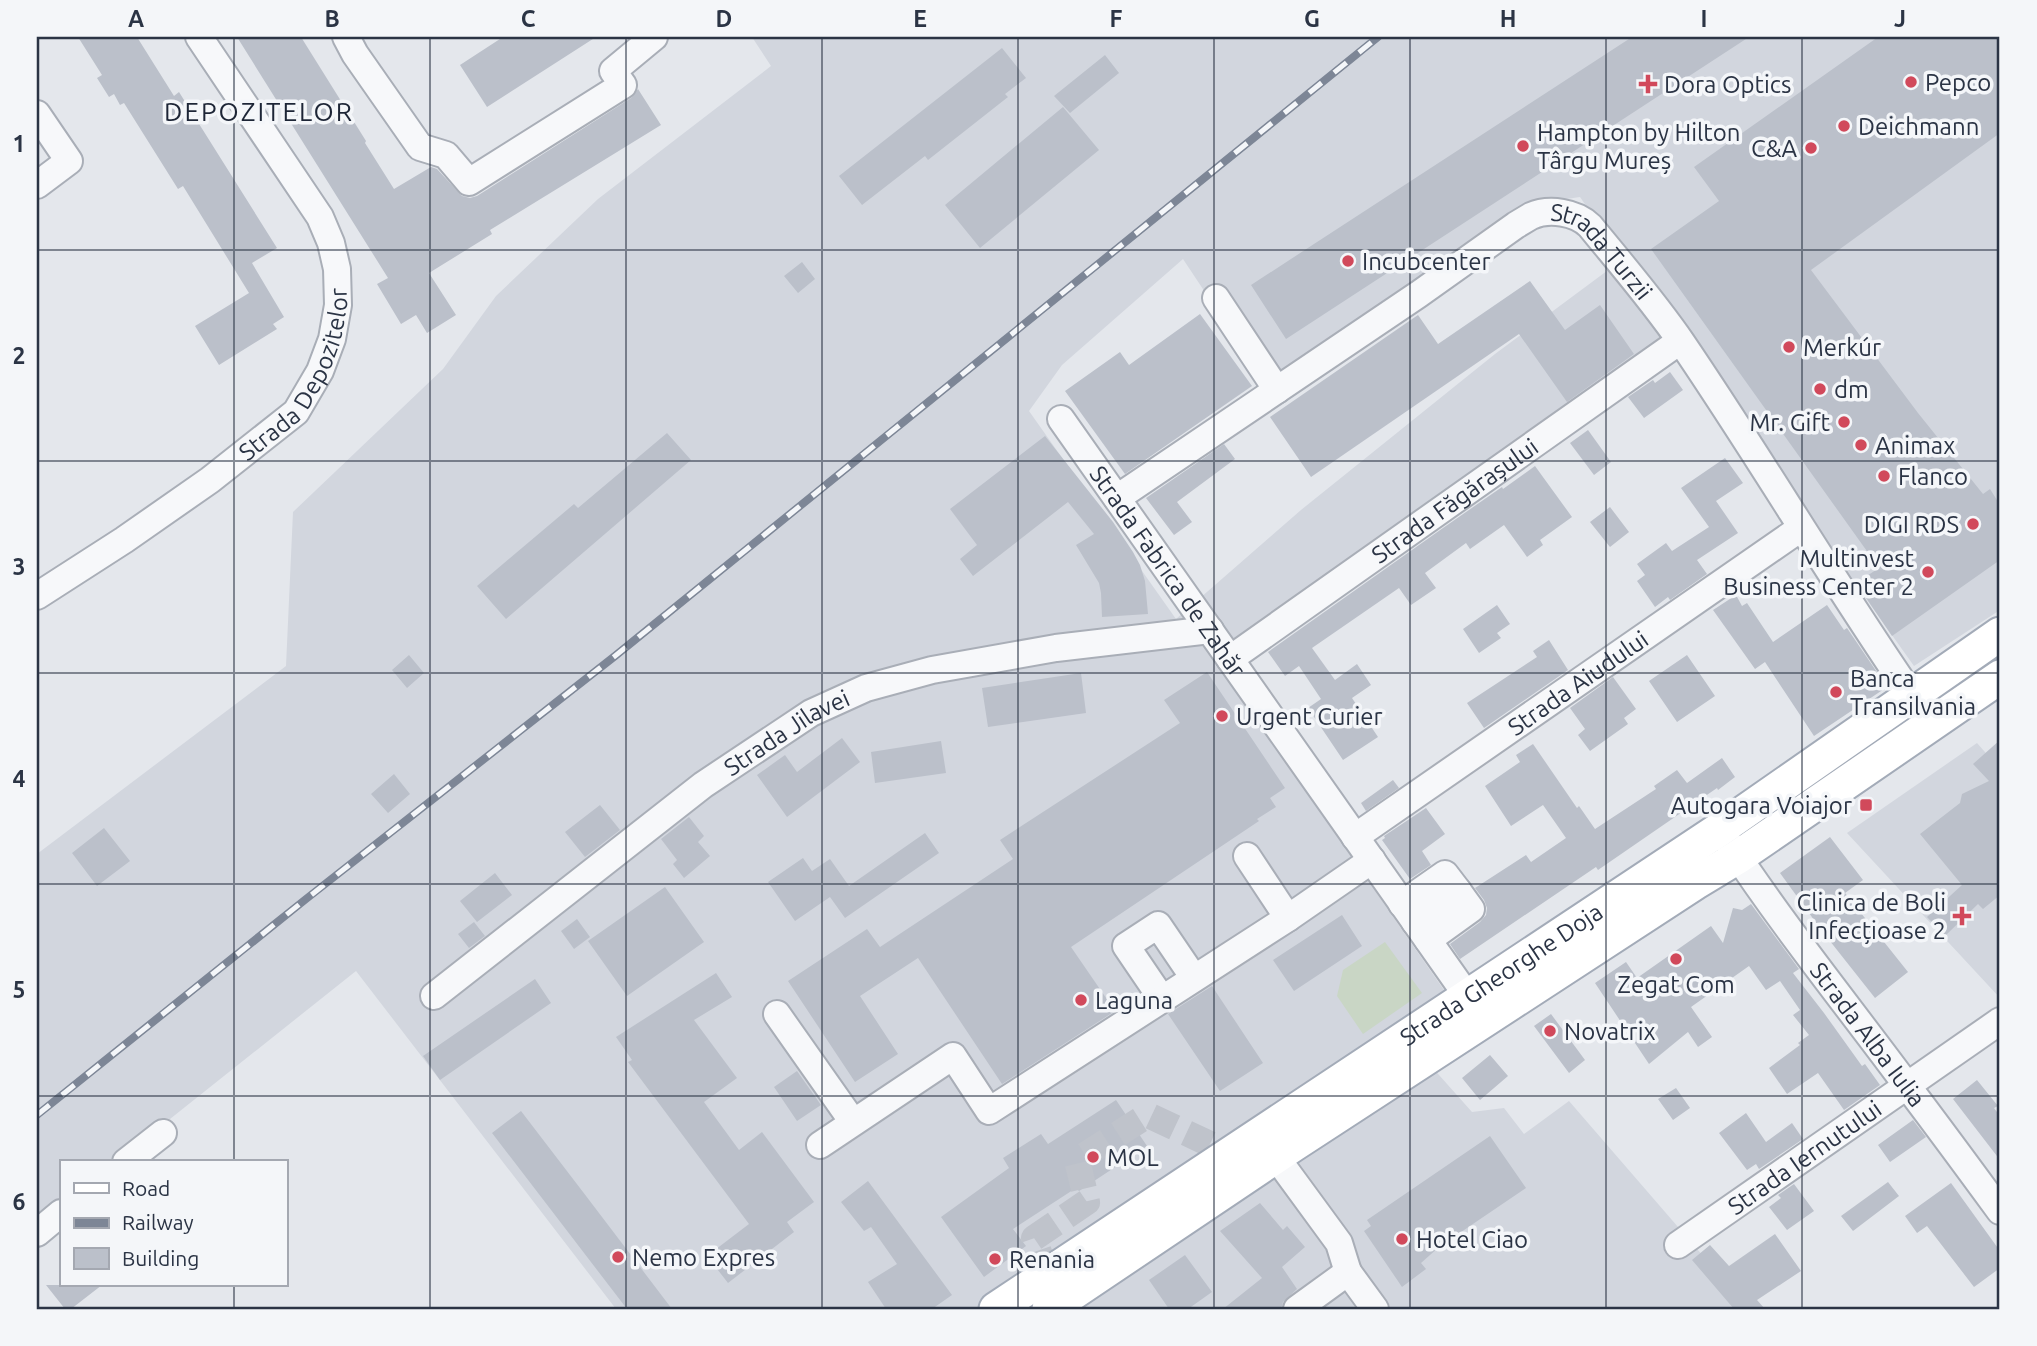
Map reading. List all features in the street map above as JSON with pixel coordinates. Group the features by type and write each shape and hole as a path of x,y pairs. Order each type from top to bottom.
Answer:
{"main road":[{"name":"Strada Gheorghe Doja","path":"996,1309 1720,829 2000,634"},
{"name":"Strada Gheorghe Doja","path":"1049,1309 1276,1157 1738,857 2000,677"}],"street":[{"name":"Strada Depozitelor","path":"37,596 210,480 296,412 320,371 332,339 338,305 337,269 331,243 320,217 200,37"},
{"path":"346,37 420,147 446,155 469,182 623,85 613,71 654,37"},
{"path":"37,114 69,162 37,186"},
{"name":"Strada Turzii","path":"1117,498 1419,294 1516,225 1533,215 1566,213 1584,219 1681,341 1912,696"},
{"path":"1216,298 1277,390"},
{"name":"Strada Făgărașului","path":"1230,659 1681,341"},
{"name":"Strada Fabrica de Zahăr","path":"1061,419 1468,997"},
{"name":"Strada Aiudului","path":"1355,837 1801,528"},
{"name":"Strada Jilavei","path":"435,996 703,785 811,713 866,688 932,670 1056,648 1210,630"},
{"name":"Strada Alba Iulia","path":"1720,829 1855,1018 2000,1211"},
{"path":"1247,856 1288,918"},
{"path":"820,1145 953,1056 989,1111 1288,918 1372,860"},
{"path":"1445,874 1471,909 1415,922 1445,874"},
{"path":"1162,999 1126,946 1158,925 1194,978"},
{"path":"777,1014 853,1122"},
{"name":"Strada Iernutului","path":"1678,1245 2000,1021"},
{"path":"129,1160 163,1133"},
{"path":"1276,1157 1339,1243 1348,1272 1375,1309"},
{"path":"37,1233 60,1214"},
{"path":"1297,1309 1348,1272"}],"shaded area":[{"path":"752,37 2000,37 2000,610 1914,666 1678,335 1214,659 1446,993 1431,1066 1472,1112 1504,1108 1524,1134 1569,1101 1749,1309 616,1309 356,971 119,1160 60,1160 60,1207 37,1225 37,854 286,666 293,512 443,369 496,296 598,199 771,66","holes":["1580,197 1623,259 1495,354 1301,510 1176,619 1029,411 1062,365 1183,259 1264,381 1532,204"]},
{"name":"Clinica de Boli Infecțioase 2","path":"1977,743 2000,769 2000,998 1847,833"}],"green space":[{"path":"1385,942 1422,993 1363,1034 1337,996 1343,970"}],"building":[{"path":"78,37 137,37 174,96 179,92 277,248 252,263 284,317 273,324 277,329 219,365 195,326 249,293 183,186 178,189 124,103 120,105 114,94 109,97 97,78 102,75"},
{"path":"237,37 301,37 394,189 431,167 437,169 462,196 477,196 631,98 638,89 661,125 490,230 492,234 429,273 456,315 427,333 416,315 401,324 377,284 388,278"},
{"path":"503,37 596,37 487,107 460,65"},
{"path":"1632,37 1749,37 1286,339 1251,285"},
{"path":"1878,37 2000,37 2000,133 1811,270 1918,413 1983,494 1990,489 2000,505 2000,560 1892,636 1856,583 1879,568 1651,249 1719,201 1694,167"},
{"path":"1002,48 1026,78 1005,94 1008,97 928,160 925,156 862,205 839,176"},
{"path":"1105,55 1119,73 1070,113 1054,96"},
{"path":"1063,107 1099,150 980,248 945,205"},
{"path":"802,262 815,279 798,293 784,276"},
{"path":"1530,281 1565,330 1600,305 1634,354 1567,402 1519,334 1311,477 1270,417 1418,315 1438,344"},
{"path":"1200,314 1252,386 1125,474 1065,391 1120,352 1129,365"},
{"path":"1670,372 1683,390 1644,418 1628,397"},
{"path":"1588,430 1611,462 1594,475 1570,443"},
{"path":"667,433 691,460 506,619 477,586 574,504 578,508"},
{"path":"1045,436 1113,522 1133,552 1145,581 1148,614 1102,617 1099,583 1076,545 1094,534 1068,502 973,576 960,559 977,545 950,509"},
{"path":"1224,444 1235,459 1177,502 1192,522 1174,535 1146,498"},
{"path":"1725,458 1743,483 1716,501 1738,533 1697,560 1707,574 1670,600 1668,597 1655,607 1637,581 1645,575 1637,564 1666,543 1672,551 1709,527 1681,488"},
{"path":"1535,466 1572,517 1540,540 1543,545 1527,557 1504,525 1470,549 1466,543 1425,573 1436,588 1411,605 1399,588 1312,648 1335,680 1357,664 1371,685 1352,698 1378,737 1343,760 1308,708 1321,699 1299,666 1285,676 1268,652"},
{"path":"1610,507 1629,532 1610,547 1590,522"},
{"path":"1736,595 1742,606 1747,603 1773,642 1827,605 1844,630 1847,628 1887,687 1814,736 1765,662 1755,669 1713,610"},
{"path":"1497,605 1510,624 1497,633 1501,638 1479,653 1463,629"},
{"path":"1549,640 1568,670 1484,728 1467,703 1537,657 1533,651"},
{"path":"409,655 424,673 407,688 392,670"},
{"path":"1687,655 1715,696 1677,722 1649,681"},
{"path":"1207,672 1285,788 1270,798 1276,807 1257,819 1259,821 1071,947 1115,1011 1002,1084 918,958 860,996 898,1054 855,1082 788,981 867,929 880,947 1013,859 1000,840 1180,723 1164,700"},
{"path":"1081,673 1086,713 988,727 982,688"},
{"path":"1613,677 1636,709 1624,718 1628,724 1590,751 1578,735 1585,729 1570,708"},
{"path":"842,738 860,762 787,817 757,775 785,755 797,772"},
{"path":"2000,740 2000,895 1983,909 1978,904 1945,936 1927,917 1962,885 1920,834 1960,803 1962,794 1989,781 1973,764"},
{"path":"941,741 946,773 875,783 871,752"},
{"path":"1533,744 1577,808 1579,806 1595,829 1656,789 1654,786 1677,770 1687,783 1722,758 1735,777 1460,959 1450,944 1486,915 1484,900 1475,888 1526,855 1531,862 1566,838 1543,805 1511,826 1485,786 1520,762 1516,755"},
{"path":"394,774 410,794 388,813 371,794"},
{"path":"1393,780 1399,788 1366,811 1361,803"},
{"path":"600,805 620,830 585,857 565,832"},
{"path":"1426,808 1445,834 1422,851 1431,865 1410,879 1382,840"},
{"path":"689,817 704,836 698,842 710,856 684,878 673,864 677,860 661,839"},
{"path":"104,828 130,861 97,886 72,853"},
{"path":"925,833 939,853 845,918 830,897 795,921 768,882 803,858 812,871 830,859 849,886"},
{"path":"1830,837 1863,880 1845,893 1908,972 1875,998 1780,873"},
{"path":"495,873 512,895 477,922 460,901"},
{"path":"665,887 704,942 627,996 588,941"},
{"path":"1751,904 1799,969 1793,973 1862,1066 1865,1064 1880,1085 1844,1110 1818,1073 1787,1094 1769,1068 1809,1035 1793,1015 1800,1010 1780,981 1766,990 1749,966 1691,1007 1712,1037 1698,1047 1688,1032 1649,1064 1595,983 1626,962 1637,978 1711,926 1723,943 1733,908 1742,910"},
{"path":"1342,915 1362,946 1294,991 1273,960"},
{"path":"577,919 590,937 574,949 561,931"},
{"path":"474,922 485,936 469,948 458,934"},
{"path":"716,973 732,997 694,1020 737,1078 704,1102 739,1150 762,1132 814,1202 787,1222 794,1232 728,1283 707,1256 749,1224 628,1062 632,1060 616,1037"},
{"path":"535,979 551,1003 440,1080 423,1056"},
{"path":"1212,986 1263,1063 1220,1091 1168,1014"},
{"path":"1551,1014 1585,1060 1569,1073 1534,1026"},
{"path":"1490,1055 1508,1076 1480,1100 1462,1078"},
{"path":"797,1071 821,1105 797,1121 774,1087"},
{"path":"1977,1080 1998,1106 1994,1108 2000,1116 2000,1160 1953,1099"},
{"path":"1676,1088 1690,1108 1673,1120 1658,1099"},
{"path":"1116,1100 1147,1146 1079,1191 1076,1188 1013,1229 1026,1246 984,1277 941,1217 1009,1168 1003,1158 1041,1134 1048,1144"},
{"path":"521,1111 672,1309 627,1309 492,1133"},
{"path":"1746,1113 1766,1142 1792,1123 1803,1139 1759,1169 1756,1164 1747,1170 1719,1133"},
{"path":"1913,1120 1926,1137 1890,1162 1878,1145"},
{"path":"1490,1136 1526,1188 1439,1247 1421,1263 1426,1269 1402,1287 1364,1231 1371,1226 1367,1220"},
{"path":"868,1181 952,1295 932,1309 886,1309 868,1282 897,1264 871,1227 864,1231 841,1202"},
{"path":"1888,1182 1899,1196 1853,1231 1841,1216"},
{"path":"1951,1183 2000,1251 2000,1268 1974,1287 1927,1226 1917,1233 1905,1216"},
{"path":"1794,1184 1814,1211 1787,1230 1769,1207 1781,1198 1778,1195"},
{"path":"1260,1203 1283,1230 1287,1226 1305,1247 1282,1267 1297,1289 1283,1302 1281,1309 1223,1309 1262,1278 1220,1231"},
{"path":"1775,1234 1801,1271 1757,1300 1765,1309 1734,1309 1692,1260 1710,1245 1729,1266"},
{"path":"1185,1255 1212,1292 1188,1309 1169,1309 1149,1280"},
{"path":"46,1285 101,1286 71,1309 65,1309"}],"tunnel":[{"path":"1047,1275 1034,1238 1087,1202 1077,1160 1148,1115 1231,1154"}],"railway":[{"path":"37,1115 615,656 1378,37"}],"place":[{"name":"Pepco","path":"1911,82"},
{"name":"Dora Optics","path":"1648,84"},
{"name":"Deichmann","path":"1844,126"},
{"name":"Hampton by Hilton Târgu Mureș","path":"1523,146"},
{"name":"C&A","path":"1811,148"},
{"name":"Incubcenter","path":"1348,261"},
{"name":"Merkúr","path":"1789,347"},
{"name":"dm","path":"1820,389"},
{"name":"Mr. Gift","path":"1844,422"},
{"name":"Animax","path":"1861,445"},
{"name":"Flanco","path":"1884,476"},
{"name":"DIGI RDS","path":"1973,524"},
{"name":"Multinvest Business Center 2","path":"1928,572"},
{"name":"Banca Transilvania","path":"1836,692"},
{"name":"Urgent Curier","path":"1222,716"},
{"name":"Autogara Voiajor","path":"1866,805"},
{"name":"Clinica de Boli Infecțioase 2","path":"1962,916"},
{"name":"Zegat Com","path":"1676,959"},
{"name":"Laguna","path":"1081,1000"},
{"name":"Novatrix","path":"1550,1031"},
{"name":"MOL","path":"1093,1157"},
{"name":"Hotel Ciao","path":"1402,1239"},
{"name":"Nemo Expres","path":"618,1257"},
{"name":"Renania","path":"995,1259"}],"district":[{"name":"DEPOZITELOR","path":"259,111"}]}
